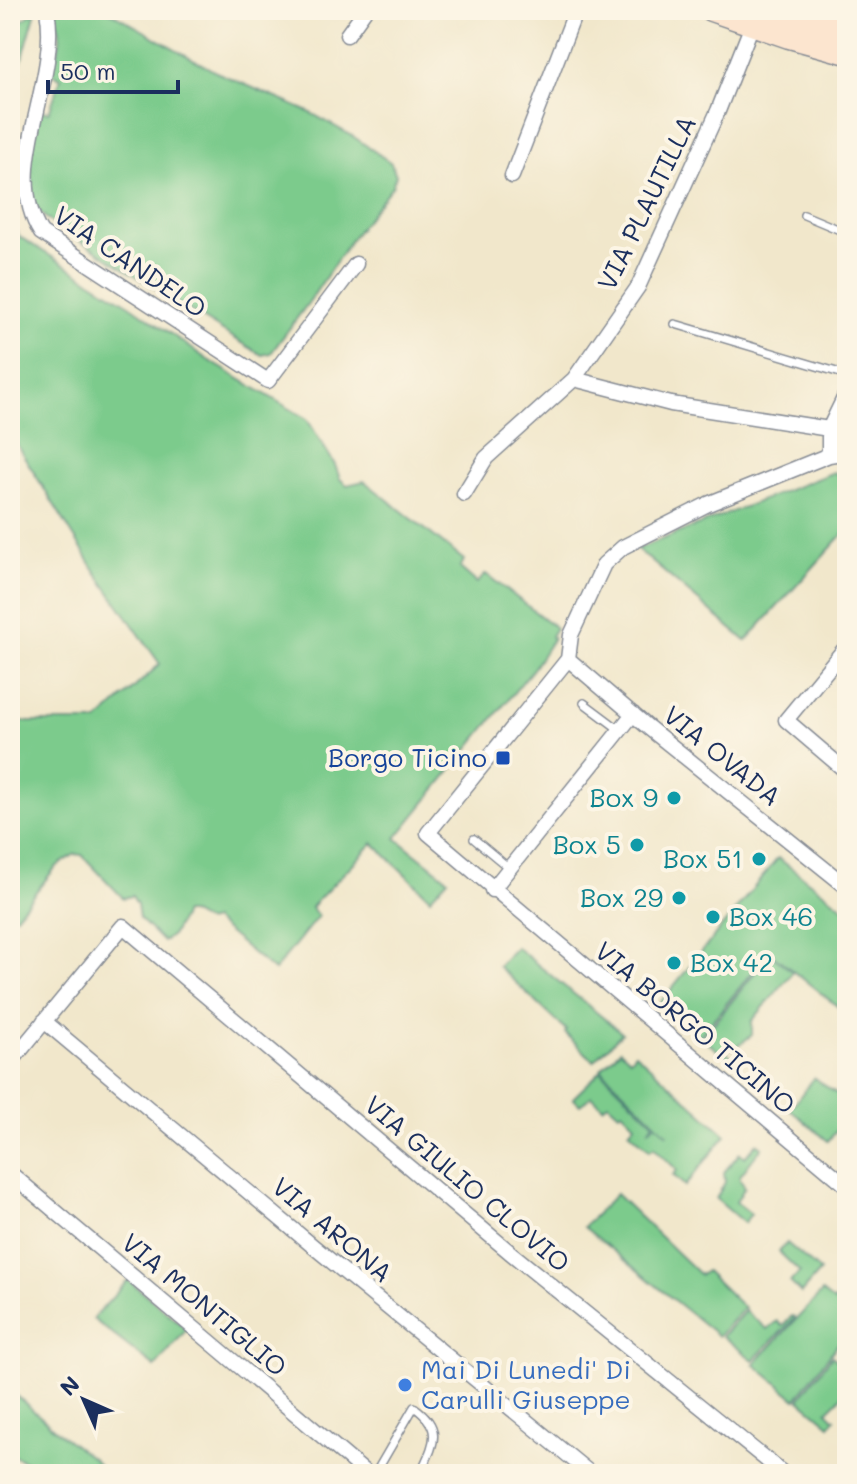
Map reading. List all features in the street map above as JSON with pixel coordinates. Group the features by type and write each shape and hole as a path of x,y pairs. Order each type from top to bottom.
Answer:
{"main road":[{"path":"711,10 846,30"},
{"path":"758,17 847,53"}],"street":[{"path":"14,151 48,35 47,10"},
{"path":"347,35 365,10"},
{"path":"512,176 576,10"},
{"path":"824,10 846,30"},
{"name":"VIA PLAUTILLA","path":"464,494 486,458 574,379 646,272 758,17"},
{"name":"VIA CANDELO","path":"12,175 20,208 41,233 268,381 356,264"},
{"path":"574,379 671,404 829,429"},
{"path":"829,455 829,429 847,392"},
{"path":"568,659 571,635 604,564 623,547 708,504 829,455 847,452"},
{"path":"847,646 786,720 847,772"},
{"name":"VIA OVADA","path":"568,659 847,887"},
{"name":"VIA BORGO TICINO","path":"568,659 428,833 847,1186"},
{"path":"492,890 633,714"},
{"name":"VIA GIULIO CLOVIO","path":"44,1021 123,926 512,1254 784,1474"},
{"path":"10,1063 44,1021"},
{"name":"VIA ARONA","path":"44,1021 302,1238 591,1474"},
{"name":"VIA MONTIGLIO","path":"10,1173 367,1474"}],"lane":[{"path":"804,215 847,233"},
{"path":"675,324 847,375"},
{"path":"584,703 620,730"},
{"path":"474,839 510,868"},
{"path":"375,1474 414,1407 432,1423 435,1433 420,1474"}],"green space":[{"path":"51,10 107,10 216,72 309,112 354,137 391,163 396,175 392,186 271,353 262,355 200,317 62,230 34,204 25,179 23,157 27,135 36,110 49,112 61,78 50,73 60,34"},
{"path":"36,11 23,57 10,91 10,29"},
{"path":"10,223 20,237 130,305 208,360 307,419 340,479 347,485 364,481 464,560 460,568 477,583 486,574 556,628 533,669 396,838 448,879 430,898 373,843 311,907 318,916 274,971 213,920 206,922 190,913 184,913 173,934 163,942 139,918 132,896 123,898 82,855 75,854 56,867 16,916 10,914 10,722 97,722 160,664 96,572 10,434"},
{"path":"834,472 847,484 847,530 746,641 637,549"},
{"path":"778,858 847,910 847,1014 769,952 700,1036 659,1004"},
{"path":"516,947 622,1033 594,1061 498,966"},
{"path":"770,954 793,972 752,1021 752,1035 733,1049 729,1047 726,1052 739,1062 736,1065 702,1038"},
{"path":"620,1050 630,1059 635,1053 726,1135 685,1186 673,1175 677,1170 654,1147 650,1150 629,1131 635,1124 622,1111 619,1113 608,1103 603,1107 592,1096 580,1105 573,1098 601,1071 654,1123 648,1130 656,1123 601,1069"},
{"path":"814,1078 847,1101 847,1118 828,1141 790,1109"},
{"path":"757,1143 762,1147 740,1176 745,1187 736,1202 751,1214 744,1223 716,1199 725,1182 724,1172 740,1153 745,1157"},
{"path":"616,1194 700,1275 706,1271 744,1308 718,1336 584,1227"},
{"path":"787,1243 820,1271 801,1293 790,1282 800,1272 779,1252"},
{"path":"128,1280 187,1329 155,1367 93,1319"},
{"path":"847,1287 847,1332 796,1399 754,1364 822,1292 834,1302"},
{"path":"745,1311 767,1329 777,1321 782,1326 792,1316 795,1318 753,1360 722,1336"},
{"path":"832,1356 847,1369 847,1391 827,1411 835,1419 830,1425 799,1399"},
{"path":"17,1396 93,1459 106,1474 22,1474 28,1463 10,1454 10,1409"}],"place":[{"name":"Borgo Ticino","path":"503,758"},
{"name":"Box 9","path":"674,798"},
{"name":"Box 5","path":"637,845"},
{"name":"Box 51","path":"759,859"},
{"name":"Box 29","path":"679,898"},
{"name":"Box 46","path":"713,917"},
{"name":"Box 42","path":"674,963"},
{"name":"Mai Di Lunedi' Di Carulli Giuseppe","path":"405,1385"}]}
